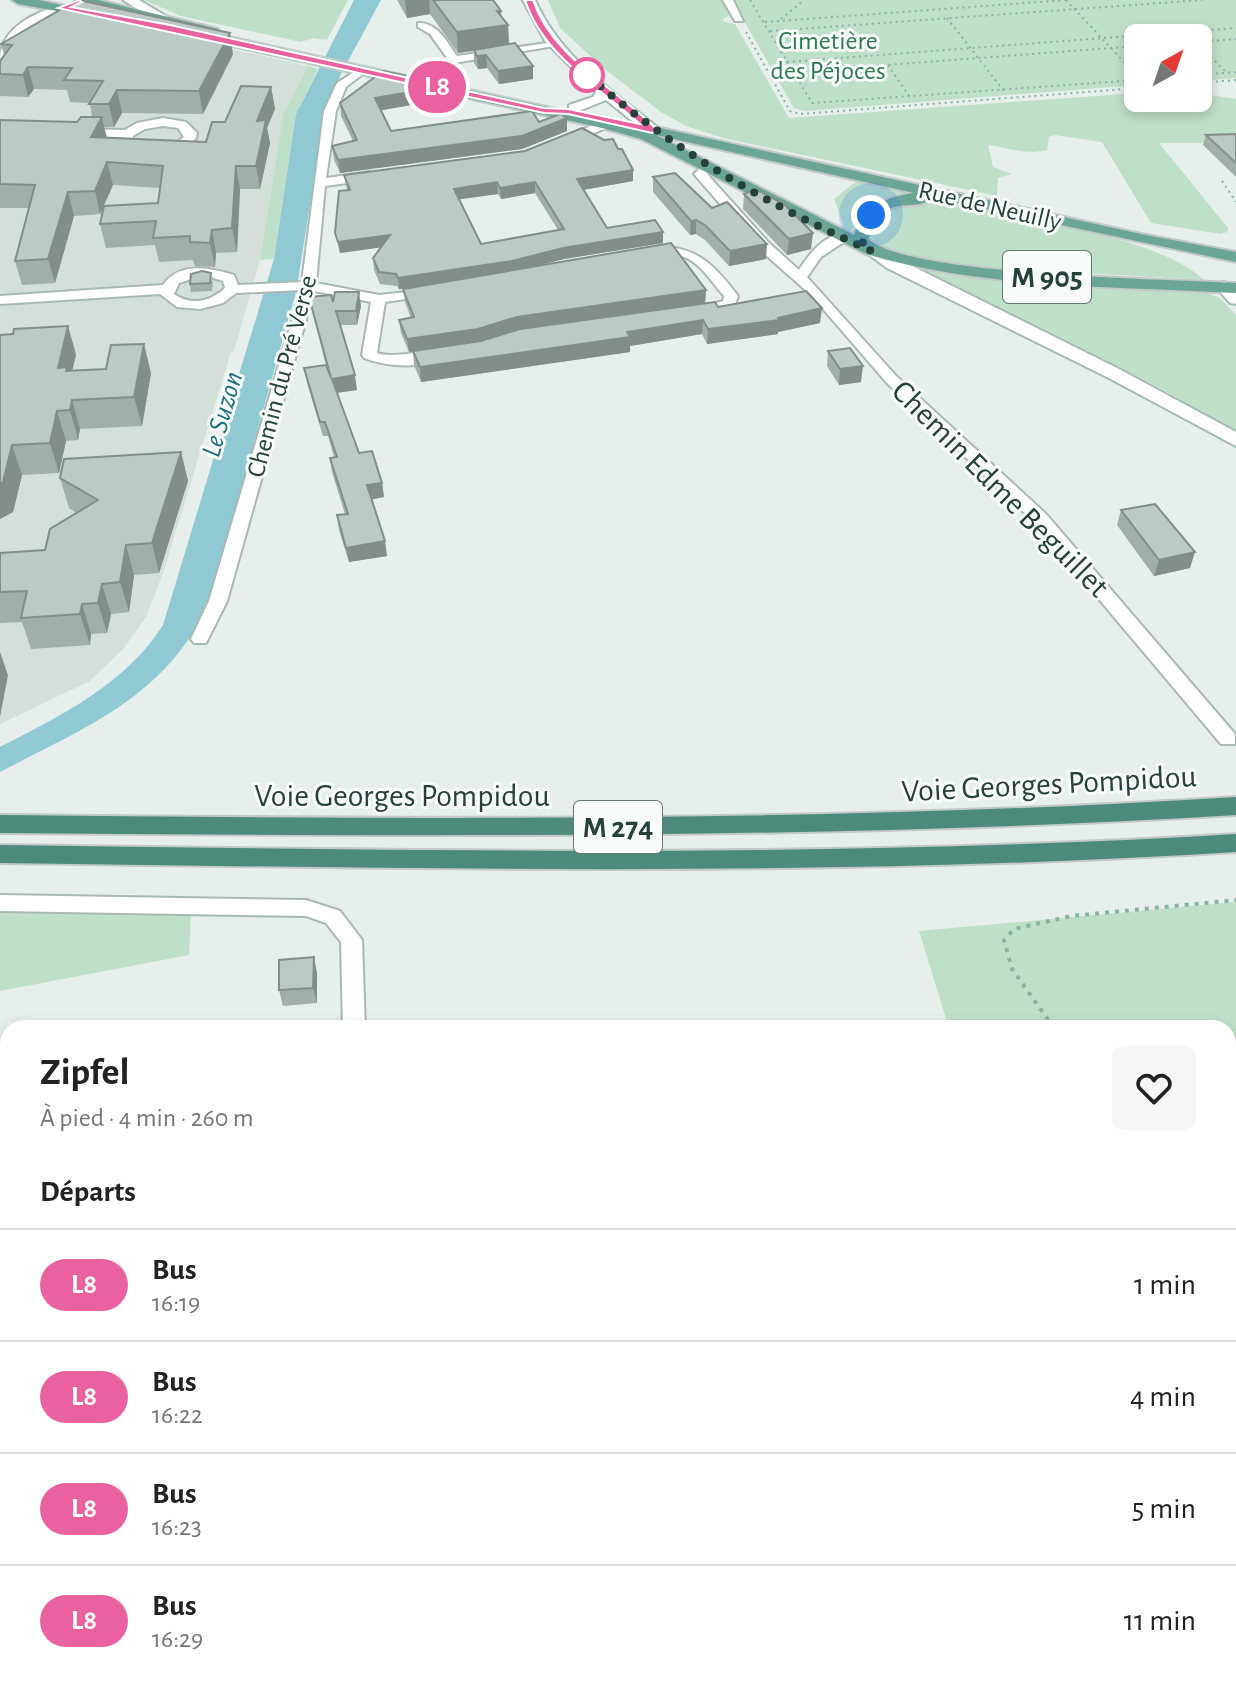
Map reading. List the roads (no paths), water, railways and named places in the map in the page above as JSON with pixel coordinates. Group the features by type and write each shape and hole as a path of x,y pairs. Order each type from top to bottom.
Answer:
{"highway":[{"name":"Voie Georges Pompidou","path":"0,824 569,828 949,821 1236,806"},
{"name":"Voie Georges Pompidou","path":"0,854 725,860 1039,853 1236,843"}],"main road":[{"path":"18,0 316,56"},
{"path":"62,8 80,0 605,124 646,136 707,166"},
{"path":"129,0 162,18"},
{"name":"M 905","path":"529,0 536,22 554,45 652,130 707,166 872,251 907,261 982,273 1232,292"},
{"path":"62,8 93,8 162,18"},
{"path":"357,66 574,108 624,119 652,130"},
{"path":"574,108 599,100 604,89"},
{"path":"544,110 568,112 652,130"},
{"name":"Rue de Neuilly","path":"652,130 1141,239 1236,257"},
{"path":"973,201 907,197 889,202 871,215 860,240 893,265 1113,373 1236,440"},
{"name":"Rue de Neuilly","path":"1141,239 1185,260 1232,292"}],"street":[{"path":"728,0 739,19"},
{"path":"0,57 7,45 57,16 62,8"},
{"path":"422,25 434,32 454,60 554,45"},
{"name":"Chemin du Pré Verse","path":"200,639 218,601 309,286 330,111 341,85 357,66"},
{"path":"63,133 127,134 141,126 163,122 182,125 191,133 190,138 178,147 147,152 130,147 126,143 127,134"},
{"path":"550,145 605,124"},
{"name":"Chemin Edme Beguillet","path":"707,166 700,174 764,246 800,278 892,380 1040,518 1228,739"},
{"path":"319,183 382,174"},
{"path":"800,278 816,254 842,237"},
{"path":"641,254 672,249 686,251 697,257 731,296 729,304 719,309 689,311"},
{"path":"0,300 166,289 175,279 204,271 229,278 232,289"},
{"path":"166,289 171,300 189,305 221,299 232,289 261,287 309,286 379,299 439,290"},
{"path":"379,299 369,355 379,360 403,360 456,353"},
{"path":"0,903 306,908 333,917 351,940 354,1020"}],"water":[{"name":"Le Suzon","path":"354,0 381,0 341,74 324,118 296,292 210,599 193,632 149,684 94,723 0,772 0,747 68,711 111,681 148,646 163,625 274,259 296,114"}],"park label":[{"name":"Cimetière des Péjoces","path":"828,55"}]}
